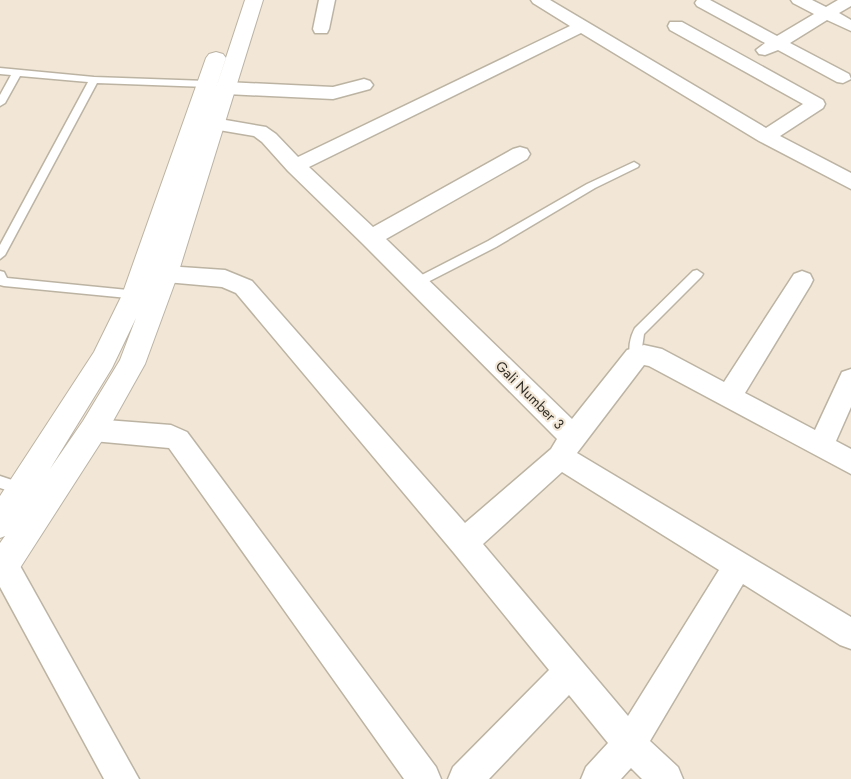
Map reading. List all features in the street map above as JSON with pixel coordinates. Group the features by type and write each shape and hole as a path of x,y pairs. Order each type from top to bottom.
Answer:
{"main road":[{"path":"2,568 93,430 132,364 153,288 216,86 236,0"},
{"path":"0,523 11,486 104,360 153,288 214,124 216,86 254,0"}],"street":[{"path":"321,29 327,0"},
{"path":"539,0 766,137 851,182"},
{"path":"798,0 851,26"},
{"path":"743,63 850,0"},
{"path":"703,3 843,78"},
{"path":"295,166 582,26"},
{"path":"676,26 816,104 766,137"},
{"path":"216,86 333,93 364,85"},
{"name":"Gali Number 3","path":"214,124 259,132 269,138 295,166 372,238 416,283 566,447 738,565 851,634"},
{"path":"372,238 520,154"},
{"path":"153,288 225,279 244,287 464,543 630,744 666,779"},
{"path":"729,396 802,280"},
{"path":"464,543 566,447 636,356 653,356 851,462"},
{"path":"821,446 851,379"},
{"path":"93,430 171,436 178,440 424,779"},
{"path":"598,779 630,744 738,565"},
{"path":"2,568 122,779"},
{"path":"466,779 570,672"}],"lane":[{"path":"0,71 94,80 216,86"},
{"path":"0,103 17,72"},
{"path":"0,255 94,80"},
{"path":"416,283 492,244 599,182 634,165"},
{"path":"636,356 636,338 639,331 697,274"},
{"path":"0,275 4,282 153,288"}]}
